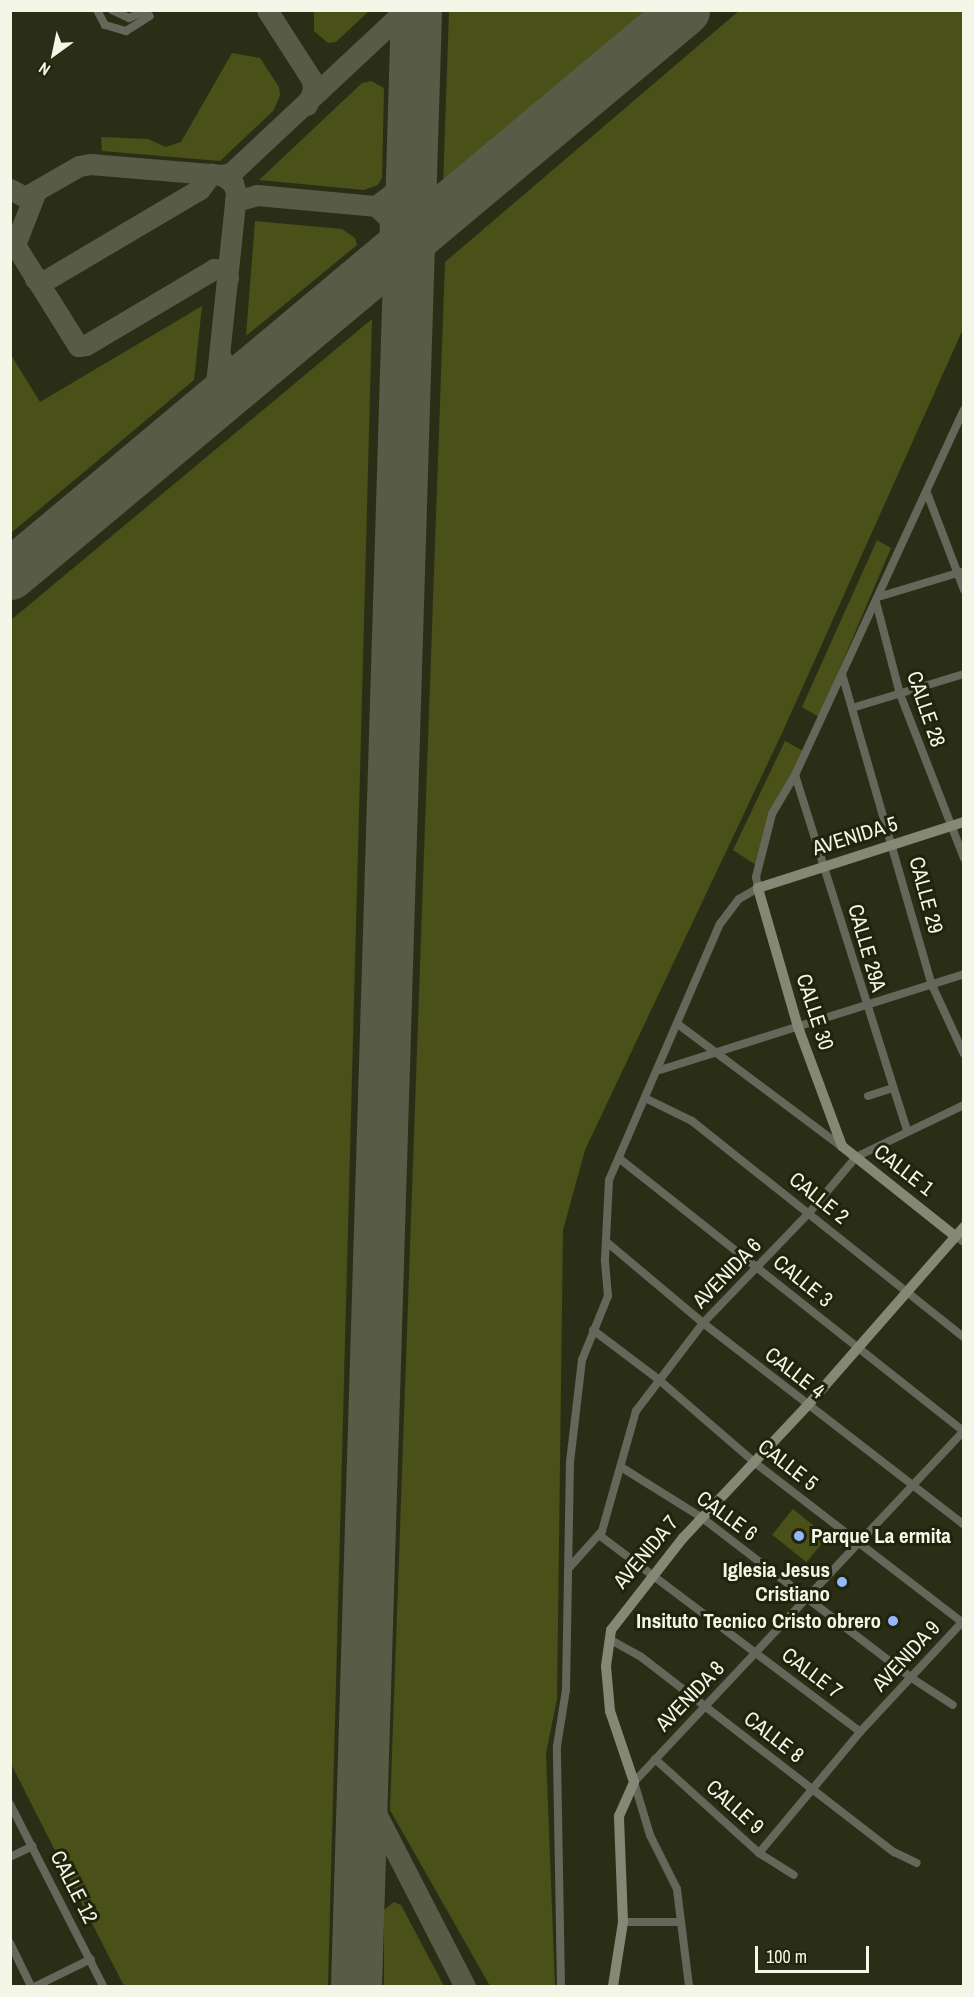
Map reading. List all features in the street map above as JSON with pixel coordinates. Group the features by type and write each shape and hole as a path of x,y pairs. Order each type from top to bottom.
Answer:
{"street":[{"path":"97,10 105,25 126,31 149,13"},
{"path":"112,10 129,18 149,13"},
{"path":"561,1986 557,1746 566,1690 570,1462 576,1397 593,1330 608,1296 605,1259 609,1244 609,1180 645,1098 660,1070 720,924 739,899 758,888 756,877 772,814 795,775 927,493 963,410"},
{"path":"927,493 961,572 963,590"},
{"path":"877,600 961,572"},
{"name":"CALLE 28","path":"877,600 900,694 963,858"},
{"name":"CALLE 29","path":"842,674 931,983 963,1054"},
{"path":"852,708 963,674"},
{"name":"CALLE 29A","path":"795,775 864,1003 907,1131"},
{"name":"AVENIDA 5","path":"758,888 963,822"},
{"name":"CALLE 30","path":"758,888 798,1027 842,1146"},
{"path":"660,1070 798,1027 864,1003 963,974"},
{"name":"CALLE 1","path":"679,1025 820,1129 959,1239"},
{"path":"868,1096 893,1088"},
{"name":"CALLE 2","path":"645,1098 692,1121 963,1337"},
{"name":"AVENIDA 6","path":"599,1534 636,1411 658,1378 703,1323 809,1213 856,1157 963,1105"},
{"path":"820,1129 833,1121"},
{"name":"CALLE 3","path":"620,1159 963,1431"},
{"name":"AVENIDA 7","path":"689,1986 678,1922 677,1889 650,1835 610,1711 606,1666 609,1640 617,1617 701,1517 808,1406 858,1348 959,1239 963,1227"},
{"name":"CALLE 4","path":"609,1244 703,1323 963,1525"},
{"name":"CALLE 5","path":"593,1330 658,1378 754,1462 963,1622"},
{"name":"AVENIDA 8","path":"613,1986 623,1922 619,1816 634,1782 756,1654 805,1596 963,1431"},
{"name":"CALLE 6","path":"621,1467 701,1517 910,1677 953,1705"},
{"path":"568,1569 599,1534"},
{"name":"CALLE 7","path":"599,1534 860,1732"},
{"name":"AVENIDA 9","path":"759,1853 860,1732 963,1622"},
{"name":"CALLE 8","path":"609,1640 639,1656 894,1852 917,1863"},
{"name":"CALLE 9","path":"655,1759 759,1853 795,1875"},
{"name":"CALLE 12","path":"10,1804 103,1986"},
{"path":"10,1857 33,1846"},
{"path":"623,1922 678,1922"},
{"path":"10,1944 31,1986"},
{"path":"36,1986 91,1959"}],"green space":[{"path":"314,10 369,11 336,42 328,43 314,31"},
{"path":"449,10 648,11 443,186"},
{"path":"740,10 963,11 963,329 783,731 585,1150 563,1230 557,1699 546,1753 555,1986 490,1986 390,1810 445,262"},
{"path":"232,53 260,58 279,87 280,95 274,110 220,161 102,151 101,137 148,139 166,147 181,142"},
{"path":"371,81 384,88 382,178 378,185 364,190 259,180 362,83"},
{"path":"255,221 342,229 355,238 357,245 246,336"},
{"path":"202,306 194,380 11,533 11,355 40,402"},
{"path":"372,319 328,1986 124,1986 11,1764 11,620"},
{"path":"877,540 891,548 819,717 802,707"},
{"path":"785,741 803,751 771,814 756,865 733,850"},
{"name":"Parque La ermita","path":"793,1509 827,1537 806,1562 772,1535"},
{"path":"394,1902 401,1905 444,1986 384,1986 384,1910"}],"taxiway":[{"path":"267,10 312,80 313,90 307,105"},
{"path":"10,189 25,197 79,166 90,164 222,175 231,173 405,10"},
{"path":"391,25 409,22 415,33"},
{"path":"376,206 396,191 412,165"},
{"path":"35,279 46,280 200,189 211,174"},
{"path":"214,403 236,193 233,183 222,175"},
{"path":"36,191 15,245 78,346 86,345 214,269 224,270 228,278"},
{"path":"235,201 257,195 376,206 394,223 408,272"},
{"path":"376,206 437,210 462,196"},
{"path":"382,263 389,249 390,223"},
{"path":"221,358 230,373 247,376"},
{"path":"362,1786 465,1986"}],"runway":[{"path":"356,1986 416,10"},
{"path":"10,574 684,10"}],"place":[{"name":"Parque La ermita","path":"799,1536"},
{"name":"Iglesia Jesus Cristiano","path":"842,1582"},
{"name":"Insituto Tecnico Cristo obrero","path":"893,1621"}]}
